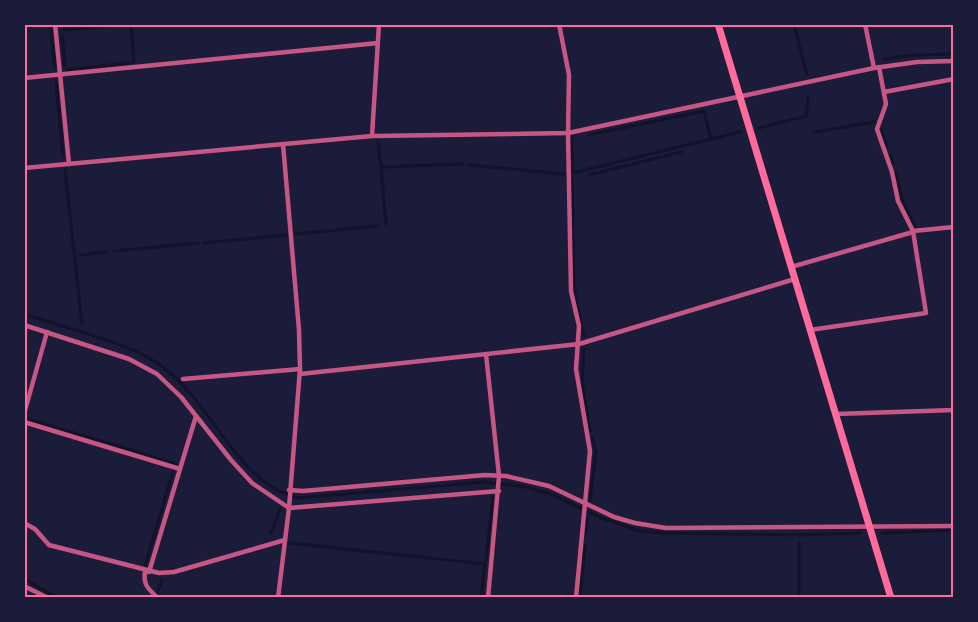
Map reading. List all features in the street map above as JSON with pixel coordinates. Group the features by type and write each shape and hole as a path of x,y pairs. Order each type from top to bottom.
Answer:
{"main road":[{"path":"718,24 891,598"}],"street":[{"path":"55,24 69,164"},
{"path":"372,136 379,24"},
{"path":"559,24 569,75 571,291 579,326 577,383 590,452 576,598"},
{"path":"810,330 926,313 913,232 898,201 892,172 876,129 886,104 865,24"},
{"path":"24,78 378,43"},
{"path":"24,168 372,136 568,133 876,68 917,62 954,61"},
{"path":"884,92 954,79"},
{"path":"278,598 289,508 300,371 298,310 283,144"},
{"path":"791,267 913,232 954,226"},
{"path":"183,379 300,371 579,344 795,279"},
{"path":"24,325 129,359 157,374 181,397 252,483 289,508 499,489"},
{"path":"24,414 47,332"},
{"path":"486,354 499,478 488,598"},
{"path":"836,414 954,410"},
{"path":"158,598 145,586 144,581 196,416"},
{"path":"24,422 180,469"},
{"path":"289,490 303,491 485,475 499,478 506,476 549,486 614,517 666,528 954,526"},
{"path":"24,523 35,529 49,545 147,571 174,572 285,540"},
{"path":"24,586 48,598"}],"waterway":[{"path":"50,24 55,67"},
{"path":"64,30 129,24"},
{"path":"68,70 134,62 131,24"},
{"path":"794,24 807,75"},
{"path":"62,35 65,65"},
{"path":"884,59 914,55 954,54"},
{"path":"56,83 63,155"},
{"path":"759,128 806,116 808,97"},
{"path":"589,135 704,111 711,139"},
{"path":"814,132 874,122"},
{"path":"881,130 887,147"},
{"path":"572,139 572,173 740,132"},
{"path":"378,142 381,167 463,164"},
{"path":"589,175 681,152"},
{"path":"891,156 893,164"},
{"path":"469,165 565,174"},
{"path":"381,167 386,224"},
{"path":"65,170 82,324"},
{"path":"896,172 902,199 915,227"},
{"path":"572,179 573,229"},
{"path":"296,234 378,226"},
{"path":"573,234 574,288 584,336"},
{"path":"204,243 287,235"},
{"path":"114,251 198,243"},
{"path":"80,255 107,252"},
{"path":"24,314 100,338 154,361 181,383 248,467 269,485 297,498 484,482 522,486 551,494 599,517 639,531 799,535 861,533"},
{"path":"584,349 582,383 590,431"},
{"path":"25,418 176,464"},
{"path":"590,500 596,451 592,438"},
{"path":"145,566 173,471"},
{"path":"486,560 493,497"},
{"path":"271,533 280,509"},
{"path":"586,533 587,520"},
{"path":"882,533 954,530"},
{"path":"289,543 485,564"},
{"path":"799,543 799,598"},
{"path":"580,598 585,545"},
{"path":"481,598 485,564"},
{"path":"24,579 59,598"},
{"path":"157,593 162,580"}]}
